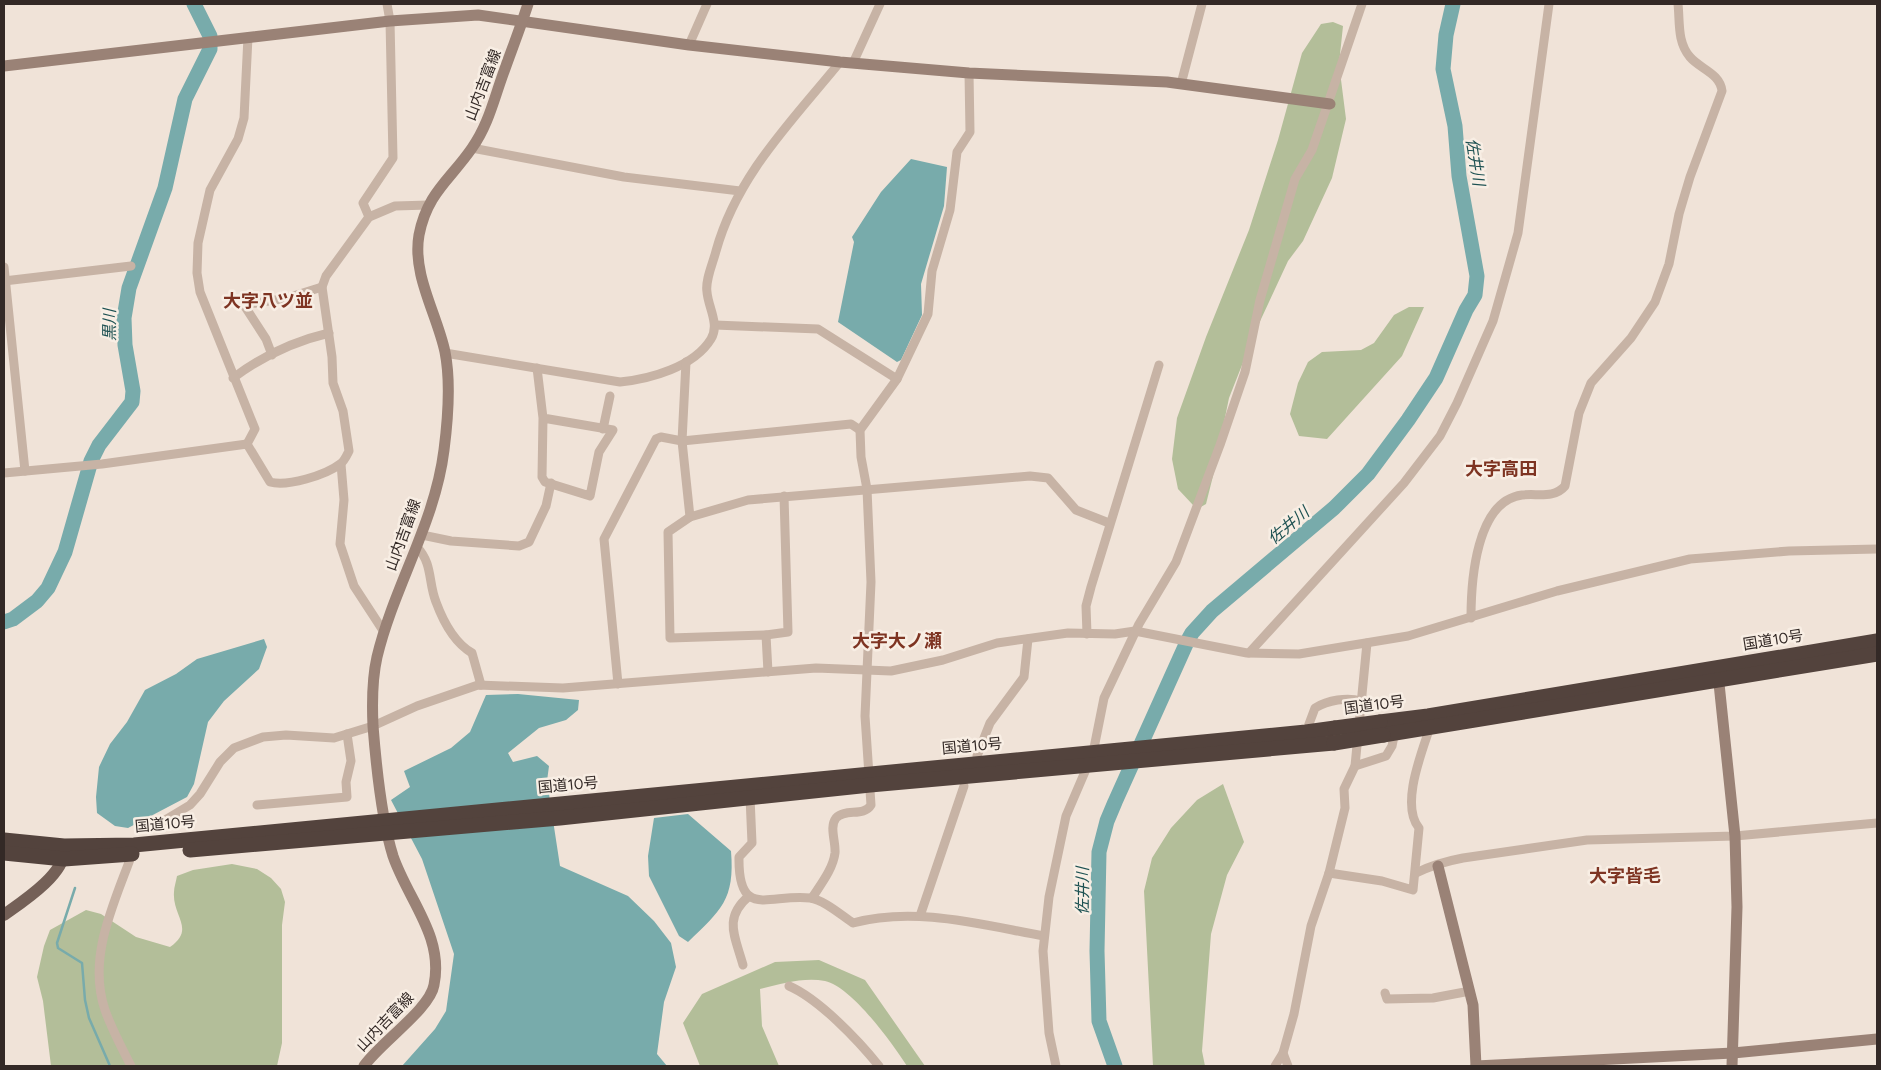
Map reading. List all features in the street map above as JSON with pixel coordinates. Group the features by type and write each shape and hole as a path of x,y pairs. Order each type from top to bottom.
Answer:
{"highway":[{"name":"国道10号","path":"559,811 870,779 1186,751 1306,744 1334,735 1386,729 1430,727 1719,674 1877,641"},
{"name":"国道10号","path":"1386,729 1428,716 1719,674 1877,654"},
{"name":"国道10号","path":"1186,751 1306,732 1334,735"},
{"name":"国道10号","path":"64,852 559,811 750,798 870,779"},
{"name":"国道10号","path":"64,852 132,854 390,825"},
{"path":"4,840 64,852"},
{"path":"4,853 64,852"}],"main road":[{"path":"4,915 48,880 64,852"}],"street":[{"path":"369,217 363,203 393,158 390,21 387,4"},
{"name":"山内吉富線","path":"364,1066 390,1036 424,1004 434,988 437,960 432,938 399,871 373,726 373,689 376,659 384,632 422,534 436,490 444,450 447,385 445,353 418,261 419,237 429,205 440,187 472,148 492,111 528,4"},
{"path":"689,45 707,4"},
{"path":"854,63 880,4"},
{"path":"1181,84 1202,4"},
{"path":"1056,1066 1049,1033 1045,994 1044,936 1054,868 1066,816 1096,759 1101,706 1135,631 1172,573 1202,494 1245,372 1258,306 1295,179 1312,150 1330,104 1362,4"},
{"path":"1249,653 1404,483 1440,436 1457,403 1493,322 1518,233 1549,4"},
{"path":"1471,618 1477,559 1489,518 1498,506 1509,498 1520,495 1555,494 1565,486 1579,413 1591,382 1645,320 1665,276 1688,184 1722,91 1721,86 1713,75 1690,56 1680,35 1678,4"},
{"path":"4,66 390,21 478,15 689,45 840,62 969,72 1181,84 1330,104"},
{"path":"246,444 255,429 233,378 218,332 200,292 197,254 210,190 238,139 244,118 248,37"},
{"path":"445,353 620,382 637,380 686,362 703,349 712,338 715,325 706,290 726,219 740,191 766,151 840,62"},
{"path":"812,898 833,864 835,850 833,826 835,819 841,814 865,811 870,808 870,779 865,716 871,582 867,489 861,456 860,430 897,379 928,314 932,271 950,210 957,152 970,132 969,72"},
{"path":"472,148 624,177 740,191"},
{"path":"246,444 270,482 279,484 316,476 341,464 350,451 343,410 333,382 322,287 326,276 369,217 395,206 429,205"},
{"path":"4,281 131,266"},
{"path":"4,268 25,471"},
{"path":"272,355 266,339 244,305 287,298 322,287"},
{"path":"715,325 818,330 897,379"},
{"path":"233,378 248,366 306,338 328,333"},
{"path":"686,362 682,441 690,517"},
{"path":"1087,634 1086,606 1159,365"},
{"path":"537,368 543,418 542,477 545,482 590,496 599,452 613,430 543,418"},
{"path":"603,428 610,396"},
{"path":"618,684 604,539 656,439 661,437 682,441 851,424 860,430"},
{"path":"4,473 102,464 246,444"},
{"path":"341,464 344,500 340,544 354,586 384,632"},
{"path":"784,496 788,632 766,635 670,638 668,532 690,517 741,501 784,496 983,478 1040,476 1048,478 1076,510 1110,523"},
{"path":"422,534 451,541 519,546 529,542 546,506 551,483"},
{"path":"417,547 426,557 436,602 459,645 472,653 481,685"},
{"path":"160,823 190,804 200,794 220,762 234,748 263,736 286,735 334,738 373,726 417,706 481,685 563,688 816,668 868,668 891,671 943,660 997,644 1047,635 1135,631 1249,653 1299,654 1408,636 1557,591 1690,559 1789,551 1877,549"},
{"path":"766,635 768,672"},
{"path":"977,756 990,723 1024,677 1028,639"},
{"path":"1274,1066 1283,1053 1301,982 1311,926 1329,873 1345,808 1344,789 1355,766 1366,643"},
{"path":"1719,674 1735,836 1737,907 1732,1066"},
{"path":"1306,732 1315,708 1322,704 1350,698 1361,701"},
{"path":"1329,873 1382,880 1413,890 1416,873 1418,828 1414,822 1413,787 1415,774 1430,727"},
{"path":"1355,766 1386,756 1392,746 1386,729"},
{"path":"257,805 347,797 346,782 350,761 346,734"},
{"path":"920,916 964,786"},
{"path":"750,798 752,843 739,857 739,878 749,896 760,902 791,898 812,898 853,923 870,918 920,916 1044,936"},
{"path":"1416,873 1463,858 1587,840 1735,836 1877,823"},
{"path":"131,1066 104,1009 100,968 106,924 132,854"},
{"path":"1438,866 1470,991 1475,1024 1476,1066 1733,1053 1877,1039"},
{"path":"743,965 731,925 738,906 749,896"},
{"path":"789,986 804,994 848,1032 879,1066"},
{"path":"1385,992 1387,999 1434,998 1470,991"},
{"path":"1283,1053 1288,1066"}],"green space":[{"path":"1333,22 1343,26 1339,64 1346,119 1332,178 1303,241 1288,261 1255,332 1229,398 1206,504 1199,508 1193,505 1178,489 1172,459 1177,418 1206,337 1249,230 1278,140 1302,53 1321,24"},
{"path":"1409,307 1424,307 1402,356 1327,439 1299,436 1290,414 1298,383 1308,362 1322,352 1361,350 1374,343 1394,315"},
{"path":"1223,784 1244,842 1227,875 1211,934 1202,1051 1205,1066 1153,1066 1144,891 1152,858 1171,828 1197,800"},
{"path":"232,864 257,869 271,878 281,889 285,902 282,925 282,1043 277,1066 51,1066 43,1001 37,977 44,946 50,930 86,910 101,914 136,937 170,947 178,940 182,928 174,901 177,876 193,870"},
{"path":"819,960 865,980 925,1066 907,1066 871,1017 836,985 825,981 809,980 760,989 762,1026 779,1066 700,1066 683,1023 702,994 775,962"}],"water":[{"path":"911,159 947,167 944,206 921,284 922,315 901,360 897,362 838,322 854,242 852,237 881,192"},
{"path":"264,639 267,647 259,669 224,701 208,722 194,784 187,797 128,828 115,826 97,813 96,797 99,767 110,744 127,722 145,690 176,674 197,659"},
{"path":"518,694 579,700 578,710 566,720 539,728 508,753 513,762 537,756 549,766 547,781 560,866 628,896 654,921 671,943 676,967 664,1002 657,1054 667,1066 402,1066 435,1029 446,1011 454,954 422,859 391,800 410,787 404,771 451,748 470,732 486,695"},
{"path":"688,814 731,851 732,868 728,893 723,903 709,921 688,942 679,936 649,876 648,856 654,818"}],"waterway":[{"name":"黒川","path":"4,622 13,619 37,601 48,588 65,552 91,461 99,445 132,402 133,391 125,345 124,318 129,288 165,188 185,99 210,49 210,36 194,4"},
{"name":"佐井川","path":"1115,1066 1099,1021 1097,951 1099,852 1107,821 1187,642 1192,633 1212,611 1334,508 1368,474 1436,378 1466,310 1475,295 1477,276 1459,176 1455,126 1443,69 1446,35 1453,4"},
{"path":"75,888 57,943 58,948 82,963 85,1000 89,1018 110,1066"}],"district":[{"name":"大字八ツ並","path":"268,301"},
{"name":"大字高田","path":"1501,469"},
{"name":"大字大ノ瀬","path":"897,641"},
{"name":"大字皆毛","path":"1625,876"}]}
